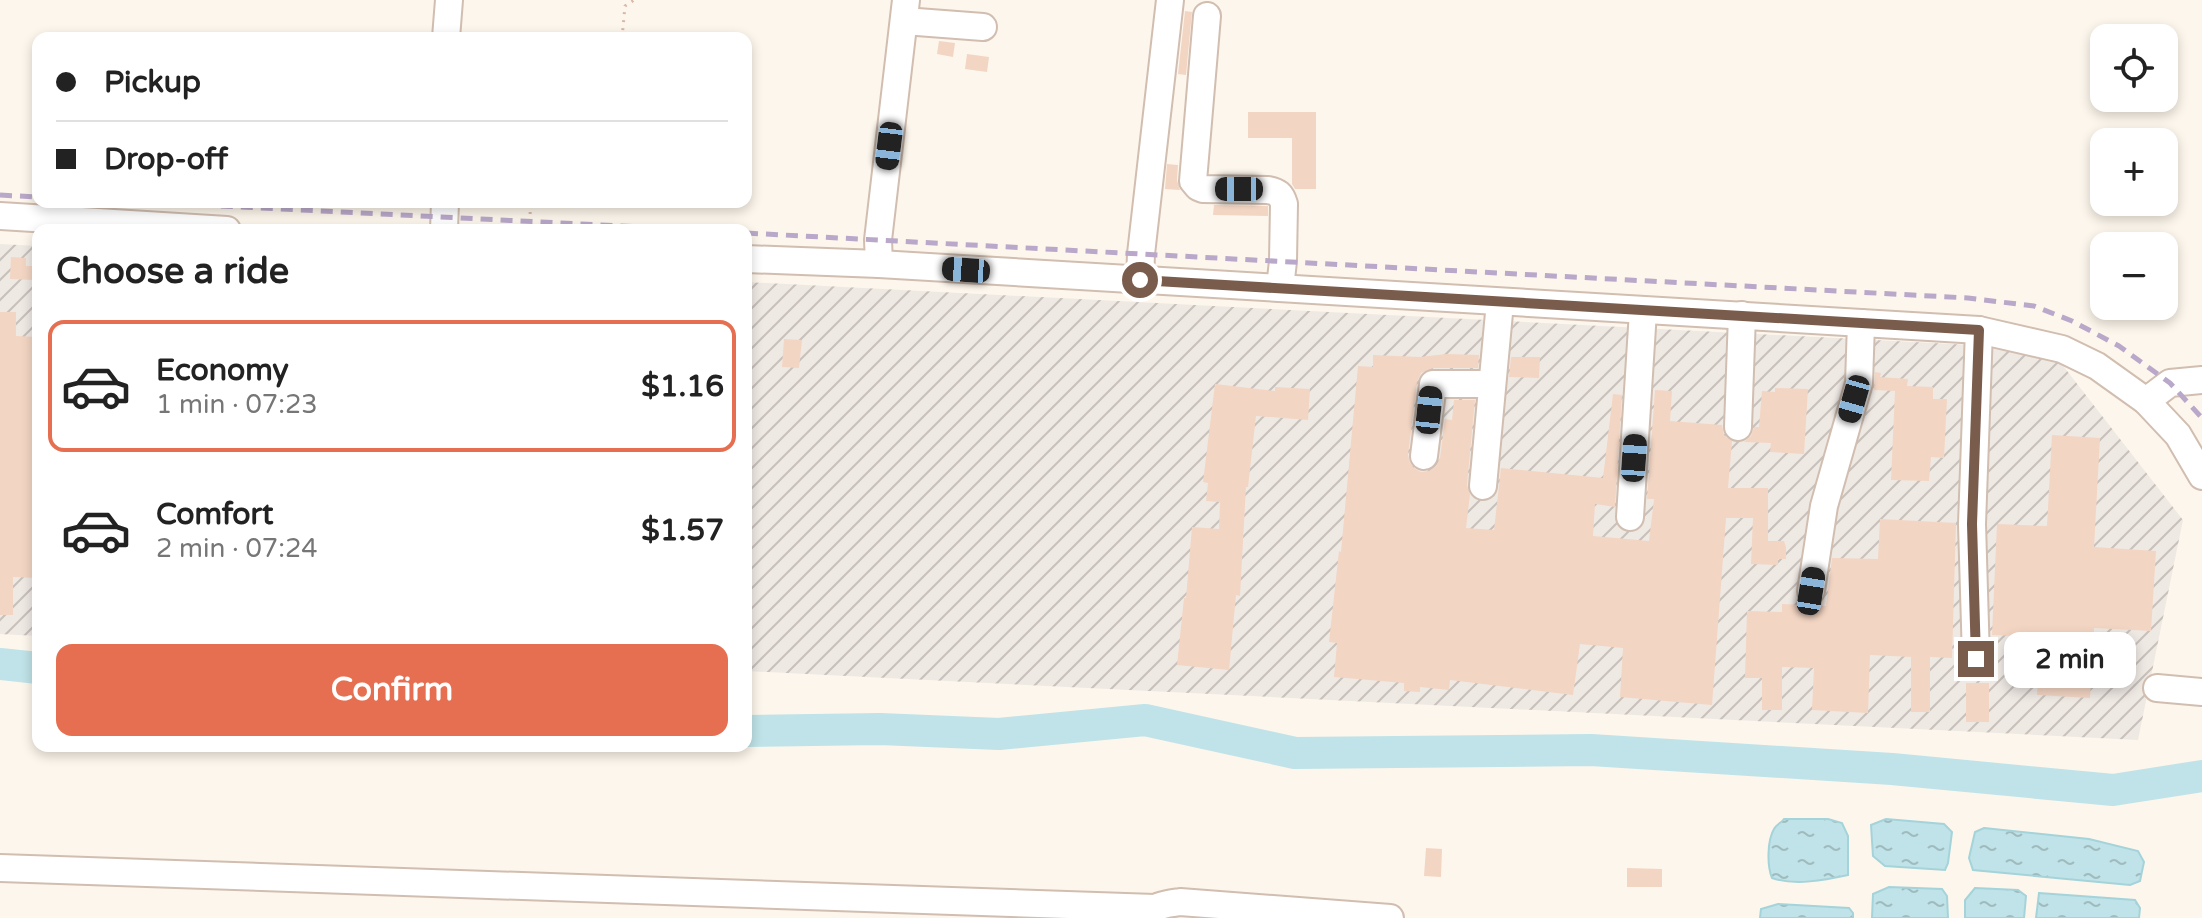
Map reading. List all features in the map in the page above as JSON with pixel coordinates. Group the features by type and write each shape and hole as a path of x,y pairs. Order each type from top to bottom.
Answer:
{"street":[{"path":"446,32 449,0"},
{"path":"1140,280 1170,0"},
{"path":"879,264 878,240 905,10 983,27"},
{"path":"1207,16 1193,181 1203,189 1278,192 1284,204 1280,288"},
{"path":"0,216 100,224"},
{"path":"752,259 879,264 1979,330 2062,349 2097,366 2146,401 2178,435 2202,476"},
{"path":"1483,486 1500,302"},
{"path":"1630,517 1643,311"},
{"path":"1738,427 1742,315"},
{"path":"1811,591 1824,506 1859,383 1861,323"},
{"path":"1976,659 1972,524 1979,330"},
{"path":"2146,401 2170,383 2202,380"},
{"path":"1424,456 1433,384 1492,384"},
{"path":"2157,688 2202,692"},
{"path":"0,868 1150,913 1166,904 1180,902 1390,918"}],"path":[{"path":"623,32 625,6 634,0"}],"shaded area":[{"path":"0,244 32,246 32,636 0,634"},
{"path":"752,282 2050,349 2183,520 2138,740 752,671"}],"water":[{"path":"1784,819 1828,819 1842,823 1848,836 1848,875 1800,882 1772,878 1770,840 1775,828"},
{"path":"1886,819 1944,824 1952,832 1945,870 1885,866 1873,856 1871,825"},
{"path":"1984,828 2089,839 2138,851 2144,862 2140,881 2130,885 1973,870 1969,858 1975,832"},
{"path":"1889,887 1942,889 1947,896 1948,918 1872,918 1873,894"},
{"path":"1975,888 2018,890 2026,896 2024,918 1965,918 1965,900"},
{"path":"2039,893 2135,900 2140,908 2139,918 2036,918"},
{"path":"1778,904 1849,908 1853,918 1760,918 1761,909"}],"building":[{"path":"1185,11 1192,12 1186,75 1178,74"},
{"path":"939,41 955,43 953,57 937,54"},
{"path":"967,54 989,57 987,72 965,69"},
{"path":"1248,112 1316,112 1316,189 1295,189 1292,184 1292,138 1248,138"},
{"path":"1167,164 1178,165 1180,190 1165,189"},
{"path":"1214,205 1268,206 1268,216 1213,215"},
{"path":"11,257 26,258 26,266 32,266 32,280 10,279"},
{"path":"0,312 16,312 16,336 32,337 32,578 13,577 13,615 0,615"},
{"path":"784,339 802,340 799,368 782,367"},
{"path":"1373,355 1420,357 1479,355 1478,368 1433,368 1421,373 1417,382 1408,455 1410,463 1421,472 1436,466 1440,458 1445,419 1452,420 1454,400 1475,400 1466,528 1494,530 1501,468 1603,478 1613,394 1622,395 1615,507 1595,504 1593,536 1649,541 1654,499 1647,499 1655,390 1672,391 1670,421 1722,425 1724,435 1732,441 1728,488 1768,488 1768,541 1784,541 1786,559 1778,559 1778,565 1751,564 1753,518 1726,518 1712,705 1620,697 1623,648 1580,644 1573,695 1450,680 1449,690 1420,687 1420,692 1404,691 1404,683 1334,677 1337,643 1329,642 1341,552 1358,366 1373,367"},
{"path":"1511,357 1540,357 1539,378 1509,377"},
{"path":"1875,372 1881,373 1880,377 1908,379 1907,386 1933,387 1933,399 1947,399 1944,458 1931,457 1929,481 1891,480 1895,391 1874,390"},
{"path":"1215,384 1275,391 1275,387 1310,389 1308,420 1256,416 1246,487 1240,596 1236,595 1229,670 1177,665 1192,527 1219,529 1220,502 1206,501 1208,483 1203,482"},
{"path":"1775,388 1808,389 1804,454 1770,452 1771,443 1744,442 1751,436 1754,427 1759,427 1762,391 1775,392"},
{"path":"2052,435 2100,438 2094,547 2156,551 2151,631 2094,628 2090,698 2037,695 2041,637 1992,635 1997,524 2047,526"},
{"path":"1880,519 1956,523 1952,658 1930,657 1930,712 1911,712 1911,657 1870,655 1868,713 1812,710 1814,668 1782,667 1782,710 1762,710 1762,678 1745,678 1747,611 1782,612 1782,604 1826,606 1832,558 1878,559"},
{"path":"1966,683 1989,683 1989,722 1966,722"},
{"path":"1426,848 1442,849 1441,877 1424,876"},
{"path":"1627,868 1662,869 1662,887 1627,887"}],"waterway":[{"path":"0,664 32,667"},
{"path":"752,731 880,729 999,734 1145,720 1295,753 1591,750 1892,769 2113,790 2202,776"}],"railway":[{"path":"0,195 32,197"},
{"path":"261,208 580,224"},
{"path":"752,233 1968,298 2034,306 2072,321 2119,346 2170,383 2202,418"}],"route":[{"path":"1140,280 1979,330 1972,524 1976,659"}]}
